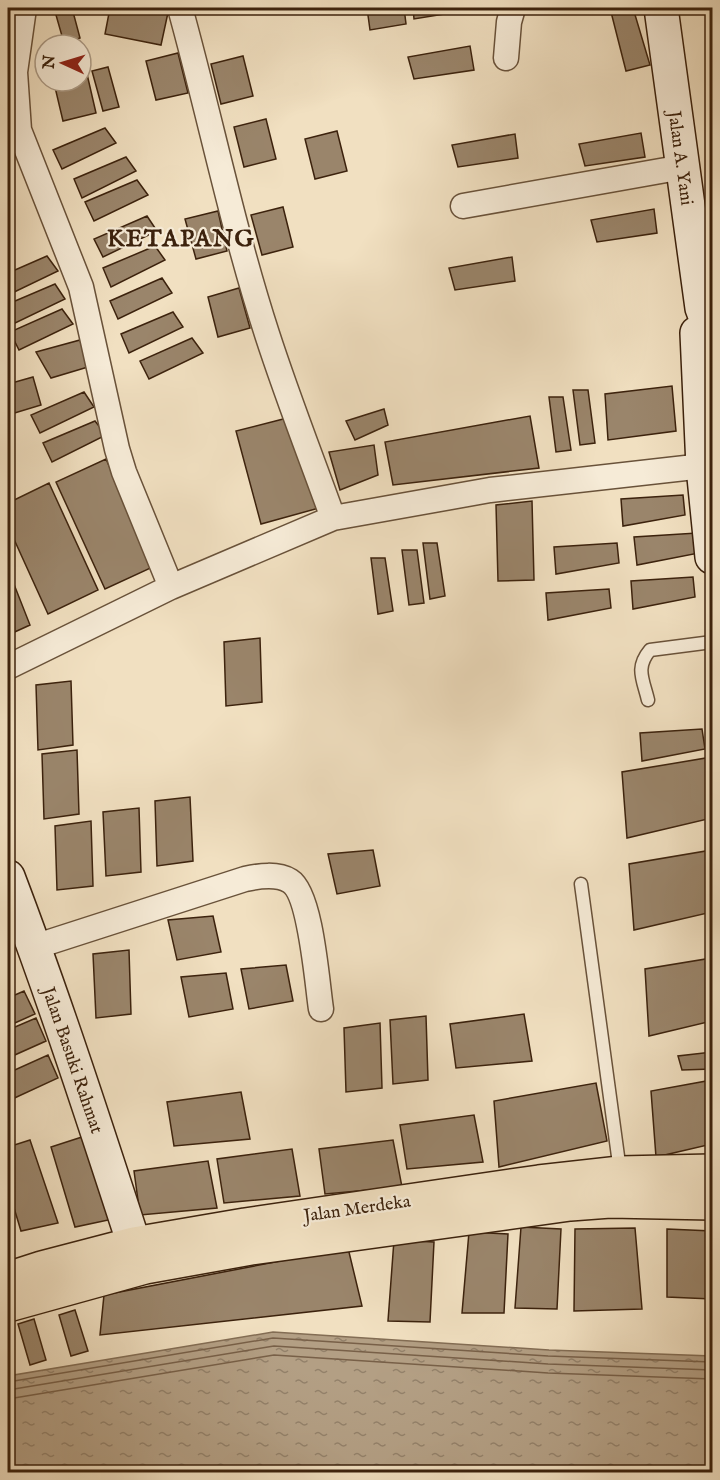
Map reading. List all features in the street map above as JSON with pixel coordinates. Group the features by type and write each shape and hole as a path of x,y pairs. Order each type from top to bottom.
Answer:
{"main road":[{"name":"Jalan Merdeka","path":"8,1305 145,1268 250,1248 407,1213 620,1173 712,1171"},
{"name":"Jalan Merdeka","path":"8,1279 134,1244 245,1225 407,1213 528,1209 610,1201 712,1203"}],"street":[{"path":"24,8 15,72 13,132 81,287 117,449 127,481 171,587"},
{"path":"180,8 204,93 229,200 267,333 333,518"},
{"path":"506,58 509,22 513,8"},
{"name":"Jalan A. Yani","path":"661,8 702,308 708,324 712,360"},
{"path":"463,206 682,167"},
{"name":"Jalan A. Yani","path":"702,308 698,321 697,338 708,465 712,557"},
{"path":"8,667 171,587 333,518 490,490 708,465"},
{"name":"Jalan Basuki Rahmat","path":"8,877 34,947 134,1244"},
{"path":"34,947 237,881 254,877 282,878 299,889 306,908 321,1009"}],"lane":[{"path":"648,700 640,670 643,658 650,650 712,642"},
{"path":"581,884 620,1173"}],"water":[{"path":"273,1332 549,1350 712,1356 712,1472 8,1472 8,1376"}],"building":[{"path":"54,8 72,8 79,33 61,33"},
{"path":"110,8 169,8 161,45 105,34"},
{"path":"367,8 404,8 406,24 370,30"},
{"path":"413,8 450,8 450,13 414,19"},
{"path":"455,8 477,8 455,11"},
{"path":"633,8 650,65 626,71 611,12"},
{"path":"470,46 474,70 414,79 408,57"},
{"path":"178,53 188,93 156,100 146,61"},
{"path":"243,56 253,96 221,104 211,64"},
{"path":"108,67 119,107 103,111 93,71"},
{"path":"56,93 91,93 96,113 63,121"},
{"path":"266,119 276,159 244,167 234,127"},
{"path":"105,128 116,143 62,169 53,150"},
{"path":"337,131 347,171 315,179 305,139"},
{"path":"641,133 645,157 585,166 579,144"},
{"path":"515,134 518,158 458,167 452,145"},
{"path":"126,157 136,171 82,198 74,179"},
{"path":"137,180 148,195 94,221 85,202"},
{"path":"283,207 293,247 262,255 251,215"},
{"path":"654,209 657,233 597,242 591,220"},
{"path":"218,211 227,251 196,259 185,219"},
{"path":"147,216 157,231 103,257 94,239"},
{"path":"155,246 165,260 111,287 103,268"},
{"path":"47,256 58,271 8,295 8,273"},
{"path":"512,257 515,281 455,290 449,268"},
{"path":"162,278 172,293 118,319 110,301"},
{"path":"55,284 65,299 11,325 8,318 8,304"},
{"path":"239,288 250,328 218,337 208,297"},
{"path":"62,309 73,324 19,350 10,332"},
{"path":"173,312 183,327 129,353 121,334"},
{"path":"192,338 203,353 149,379 140,361"},
{"path":"80,340 88,367 51,378 36,352"},
{"path":"33,377 41,405 8,415 8,384"},
{"path":"672,386 676,431 608,440 605,394"},
{"path":"573,390 588,390 595,443 580,445"},
{"path":"84,392 94,407 40,433 31,415"},
{"path":"549,397 563,397 571,450 556,452"},
{"path":"384,409 388,425 355,440 346,421"},
{"path":"295,416 319,508 261,524 236,431"},
{"path":"530,416 539,468 393,485 385,442"},
{"path":"95,421 106,435 52,462 43,443"},
{"path":"374,445 378,475 340,490 329,452"},
{"path":"106,459 155,566 105,589 56,482"},
{"path":"49,483 98,590 48,614 8,526 8,503"},
{"path":"683,495 685,515 623,526 621,499"},
{"path":"532,501 534,580 498,581 496,505"},
{"path":"697,533 699,553 637,565 634,537"},
{"path":"423,543 437,543 445,596 430,599"},
{"path":"617,543 619,563 556,574 554,547"},
{"path":"402,550 417,550 424,603 409,605"},
{"path":"371,558 385,558 393,611 378,614"},
{"path":"8,569 30,625 8,635"},
{"path":"693,577 695,597 633,609 631,581"},
{"path":"609,589 611,608 548,620 546,593"},
{"path":"260,638 262,702 226,706 224,642"},
{"path":"71,681 73,745 38,750 36,685"},
{"path":"702,729 705,749 642,761 640,733"},
{"path":"77,750 79,814 44,819 42,754"},
{"path":"712,757 712,818 627,838 622,772"},
{"path":"190,797 193,861 157,866 155,801"},
{"path":"139,808 141,872 106,876 103,812"},
{"path":"91,821 93,886 57,890 55,826"},
{"path":"373,850 380,886 337,894 328,854"},
{"path":"712,850 712,912 634,930 629,864"},
{"path":"213,916 221,952 177,960 168,920"},
{"path":"129,950 131,1014 96,1018 93,954"},
{"path":"712,958 712,1021 649,1036 645,969"},
{"path":"286,965 293,1001 249,1009 241,969"},
{"path":"8,969 13,983 8,985"},
{"path":"226,973 233,1009 189,1017 181,977"},
{"path":"24,991 35,1014 8,1026 8,998"},
{"path":"524,1014 532,1061 456,1068 450,1024"},
{"path":"426,1016 428,1080 393,1084 390,1020"},
{"path":"36,1018 46,1041 8,1058 8,1030"},
{"path":"380,1023 382,1088 346,1092 344,1028"},
{"path":"712,1052 712,1069 682,1070 678,1056"},
{"path":"48,1055 58,1078 8,1101 8,1073"},
{"path":"712,1080 712,1144 656,1157 651,1091"},
{"path":"596,1083 607,1141 499,1167 494,1101"},
{"path":"241,1092 250,1139 174,1146 167,1102"},
{"path":"474,1115 483,1162 407,1169 400,1125"},
{"path":"85,1136 113,1219 75,1227 51,1147"},
{"path":"30,1140 58,1223 21,1231 8,1188 8,1147"},
{"path":"393,1140 402,1187 325,1194 319,1149"},
{"path":"292,1149 300,1196 224,1203 217,1159"},
{"path":"208,1161 217,1208 140,1215 134,1171"},
{"path":"521,1227 561,1229 557,1309 515,1308"},
{"path":"635,1228 642,1309 574,1311 575,1229"},
{"path":"667,1229 712,1231 712,1299 667,1297"},
{"path":"469,1232 508,1234 504,1313 462,1313"},
{"path":"394,1240 434,1242 430,1322 388,1321"},
{"path":"348,1248 362,1306 100,1335 104,1295"},
{"path":"75,1310 88,1351 71,1356 59,1315"},
{"path":"34,1319 46,1360 30,1365 18,1324"}],"district":[{"name":"KETAPANG","path":"181,238"}]}
